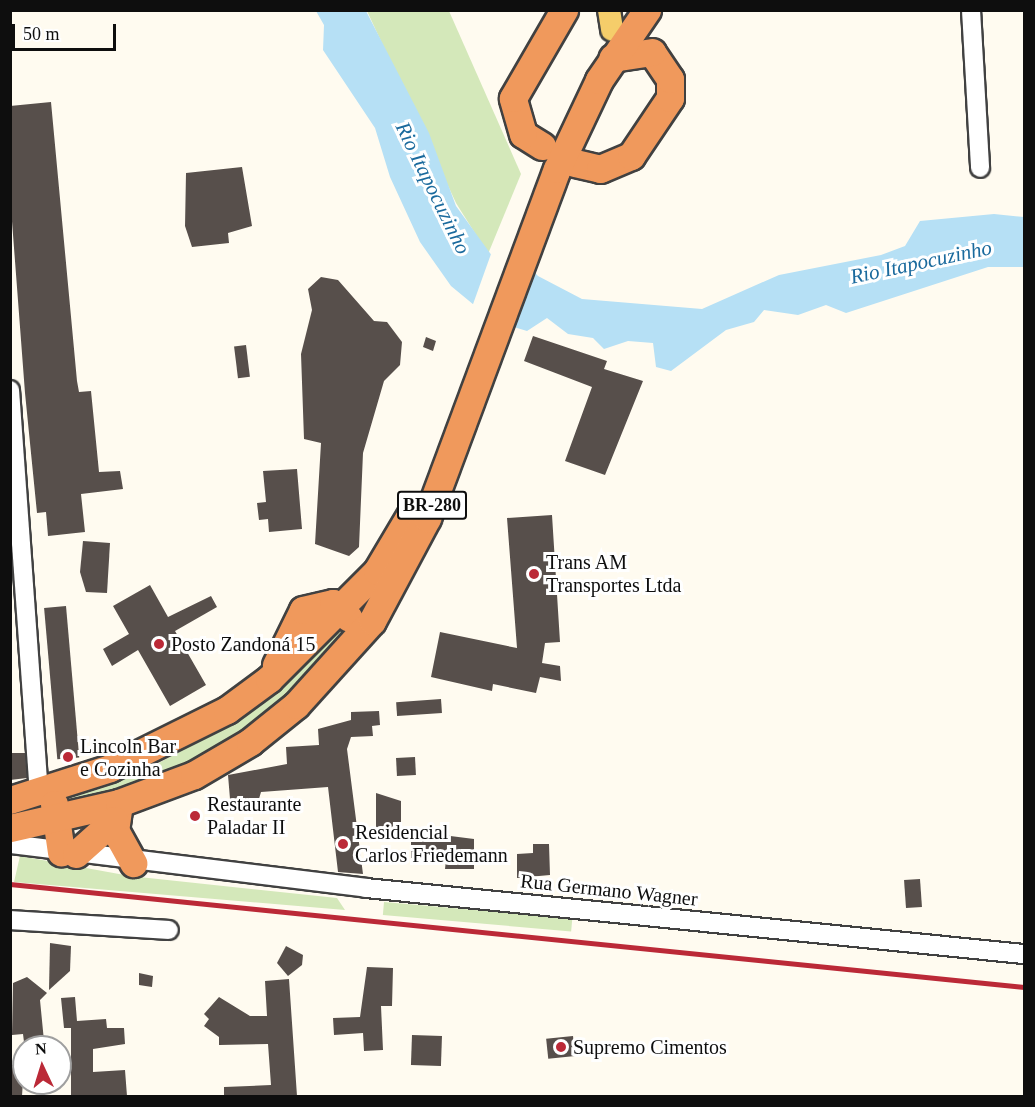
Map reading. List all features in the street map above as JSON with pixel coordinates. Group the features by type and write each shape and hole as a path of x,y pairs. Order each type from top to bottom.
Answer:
{"highway":[{"path":"542,146 523,134 513,98 564,10"},
{"name":"BR-280","path":"534,206 612,58 647,10"},
{"name":"BR-280","path":"10,828 117,812 194,775 250,742 342,659 411,555 563,118 616,17"},
{"path":"575,163 600,169 631,156 670,98 670,79 652,52 612,58"},
{"name":"BR-280","path":"342,607 377,571 404,527 488,333"},
{"path":"10,800 69,784 182,736 269,679 303,610 320,603 342,607 351,632 342,659"},
{"path":"69,784 55,801 56,821 68,853 117,812"},
{"path":"117,812 119,842 133,863"}],"street":[{"path":"971,10 980,168"},
{"path":"10,390 39,793"},
{"name":"Rua Germano Wagner","path":"10,844 133,863 1024,954"},
{"path":"10,920 169,930"}],"green space":[{"path":"367,11 449,11 521,174 488,254 456,203"},
{"path":"342,620 343,632 277,709 179,771 64,808 69,799 157,764 232,723"},
{"path":"20,856 130,876 337,898 345,910 14,882"},
{"path":"384,902 572,918 571,931 383,915"}],"water":[{"name":"Rio Itapocuzinho","path":"316,11 366,11 429,133 456,206 495,260 474,305 451,286 420,242 390,177 375,128 323,50 324,25"},
{"name":"Rio Itapocuzinho","path":"994,214 1024,217 1024,267 988,267 846,313 826,305 798,315 764,310 754,322 726,330 671,371 656,367 653,343 628,341 604,349 593,338 568,334 547,318 527,331 504,324 526,263 538,276 582,299 702,309 779,275 881,255 905,246 920,221"}],"pier":[{"path":"491,254 510,257 488,319 472,307"}],"building":[{"path":"51,102 79,392 91,391 99,472 120,471 123,489 81,494 85,532 48,536 46,512 37,513 25,393 10,195 10,106"},
{"path":"242,167 252,226 228,233 229,243 192,247 185,226 186,173"},
{"path":"321,277 338,280 374,321 387,322 402,342 400,365 384,381 363,453 359,547 349,556 315,544 321,443 304,439 301,354 312,310 308,289"},
{"path":"533,336 607,361 604,369 643,381 605,475 565,461 592,387 524,361"},
{"path":"426,337 436,341 433,351 423,347"},
{"path":"246,345 250,377 238,378 234,346"},
{"path":"297,469 302,529 269,532 268,519 259,520 257,503 266,502 263,471"},
{"path":"552,515 560,642 545,643 542,663 560,666 561,681 540,677 536,693 493,684 492,691 431,677 440,632 517,648 507,518"},
{"path":"83,541 110,543 107,593 86,592 80,572"},
{"name":"Posto Zandoná 15","path":"150,585 168,617 211,596 217,607 175,631 206,685 170,706 138,650 112,666 103,649 129,634 113,606"},
{"path":"66,606 79,757 57,759 44,608"},
{"path":"441,699 442,713 397,716 396,702"},
{"path":"379,711 380,725 372,726 373,736 351,737 347,749 363,874 338,872 328,787 261,792 256,809 231,811 228,775 287,764 286,747 319,745 318,729 351,720 351,712"},
{"path":"10,753 25,753 27,778 10,780"},
{"path":"415,757 416,775 397,776 396,758"},
{"path":"376,793 401,801 401,830 376,829"},
{"path":"411,831 474,839 474,869 445,869 446,860 411,858"},
{"path":"533,844 549,844 550,875 517,878 517,854 533,853"},
{"path":"920,879 922,907 906,908 904,880"},
{"path":"50,943 71,946 70,971 49,990"},
{"path":"286,946 303,955 302,965 288,976 277,963"},
{"path":"367,967 393,968 392,1006 381,1006 383,1050 364,1051 363,1033 334,1035 333,1018 360,1017"},
{"path":"139,973 153,976 152,987 139,985"},
{"path":"27,977 47,993 40,1000 43,1035 12,1035 13,983"},
{"path":"289,979 297,1096 224,1096 224,1087 271,1085 268,1044 219,1045 219,1037 204,1026 209,1019 204,1014 219,997 250,1016 267,1016 265,981"},
{"path":"75,997 77,1021 106,1019 107,1028 124,1028 125,1044 93,1049 93,1072 125,1070 127,1096 71,1096 72,1035 71,1028 64,1028 61,998"},
{"path":"412,1035 442,1036 441,1066 411,1065"},
{"name":"Supremo Cimentos","path":"573,1036 575,1056 548,1059 546,1039"},
{"path":"10,1065 12,1065 12,1095 22,1096 10,1096"}],"railway":[{"path":"10,884 1024,987"}],"place":[{"name":"Trans AM Transportes Ltda","path":"534,574"},
{"name":"Posto Zandoná 15","path":"159,644"},
{"name":"Lincoln Bar e Cozinha","path":"68,757"},
{"name":"Restaurante Paladar II","path":"195,816"},
{"name":"Residencial Carlos Friedemann","path":"343,844"},
{"name":"Supremo Cimentos","path":"561,1047"}]}
